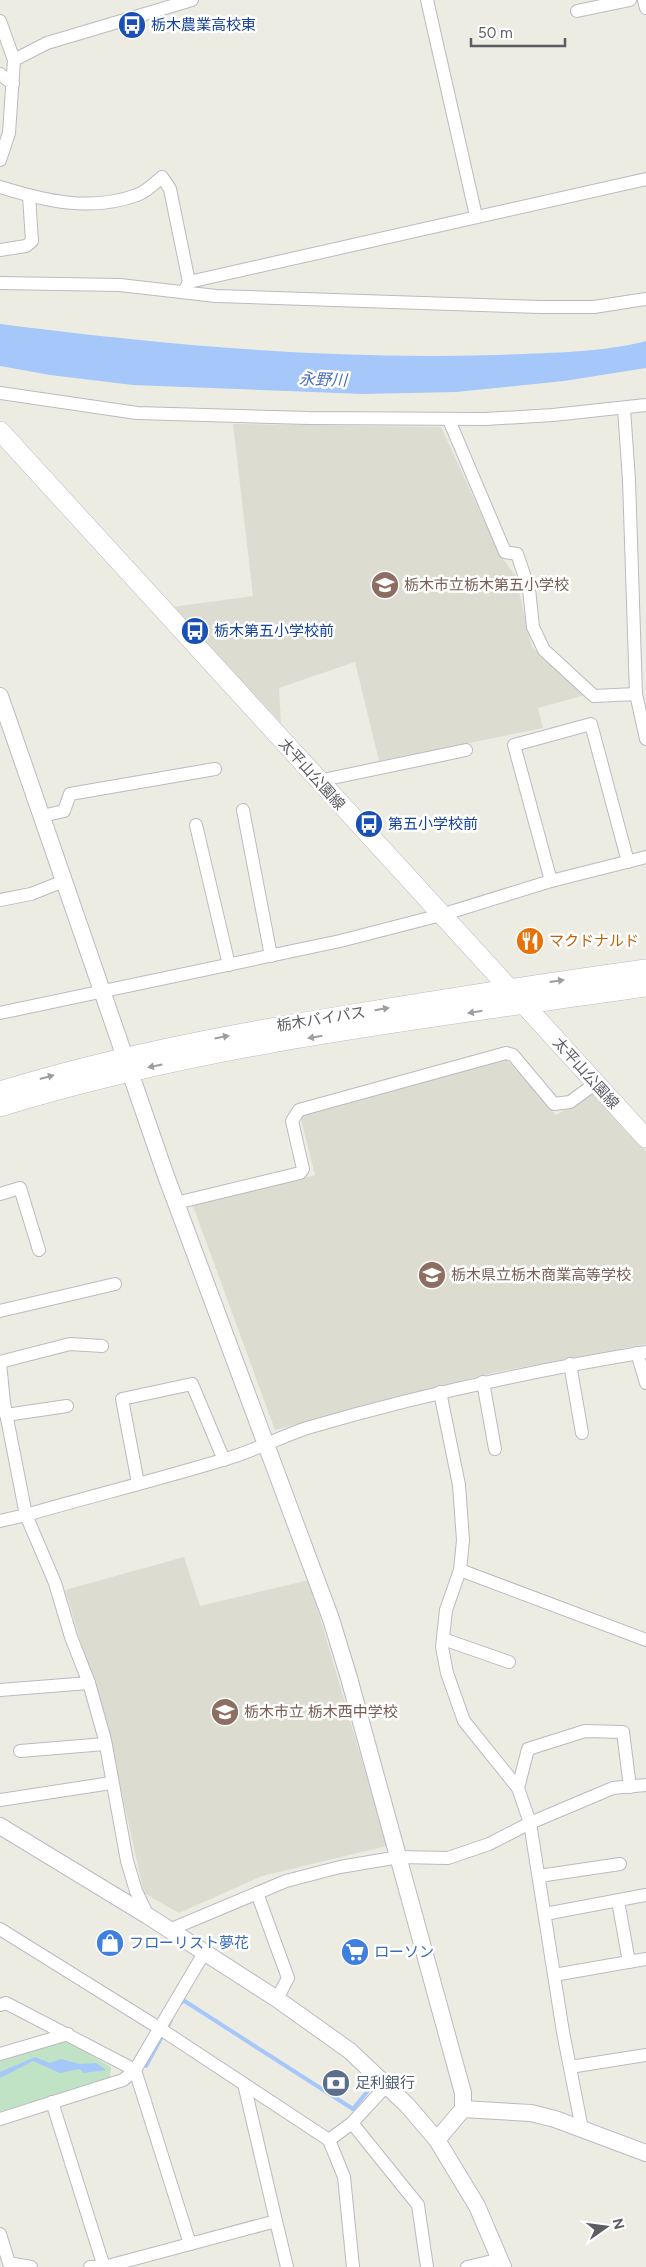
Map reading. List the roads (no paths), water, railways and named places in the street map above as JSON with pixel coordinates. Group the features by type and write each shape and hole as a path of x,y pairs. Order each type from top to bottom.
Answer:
{"main road":[{"name":"太平山公園線","path":"0,431 646,1138"},
{"name":"栃木バイパス","path":"0,1091 128,1063 259,1030 508,988 646,969"},
{"name":"栃木バイパス","path":"0,1108 128,1063 296,1040 646,986"}],"street":[{"path":"14,60 47,43 192,0"},
{"path":"427,0 476,216"},
{"path":"577,11 630,0"},
{"path":"644,0 646,8"},
{"path":"0,21 14,60 8,133 0,160"},
{"path":"0,74 13,84"},
{"path":"0,187 29,196 97,205 137,195 162,178 170,189 187,287"},
{"path":"0,283 187,287 476,216 646,179"},
{"path":"0,250 26,246 32,241 29,196"},
{"path":"187,287 216,296 541,307 594,307 646,299"},
{"path":"0,393 136,413 449,420 554,415 624,409 646,405"},
{"path":"624,409 640,667 636,694 646,739"},
{"path":"449,420 505,552 518,554 529,589 533,627 544,650 594,696 636,694"},
{"path":"1,699 176,1203 266,1443 347,1669 463,2093 463,2109 436,2140"},
{"path":"551,880 514,745 591,724 628,862"},
{"path":"318,781 466,750"},
{"path":"42,816 64,811 70,794 215,769"},
{"path":"243,810 271,956"},
{"path":"196,825 229,965"},
{"path":"0,1013 271,956 441,915 551,880 646,857"},
{"path":"0,900 30,894 64,881"},
{"path":"176,1203 300,1173 304,1168 292,1121 299,1110 506,1053 512,1055 554,1104 570,1102 596,1083"},
{"path":"0,1194 20,1188 39,1250"},
{"path":"0,1310 115,1284"},
{"path":"102,1346 70,1344 0,1362 6,1415 26,1515 55,1583 72,1637 90,1683 106,1744 111,1783 127,1862 136,1891 148,1916"},
{"path":"0,1521 224,1460 266,1443 333,1421 483,1382 641,1352 646,1383"},
{"path":"570,1364 582,1433"},
{"path":"483,1382 494,1449"},
{"path":"138,1483 122,1399 192,1384 224,1460"},
{"path":"440,1392 459,1485 462,1540 460,1570 446,1610 442,1639 447,1673 464,1721 518,1788 530,1823 554,1976 582,2129"},
{"path":"6,1415 67,1406"},
{"path":"460,1570 646,1640"},
{"path":"442,1639 509,1662"},
{"path":"0,1690 90,1683"},
{"path":"518,1788 528,1749 585,1731 623,1732 630,1786"},
{"path":"20,1751 106,1744"},
{"path":"0,1800 111,1783"},
{"path":"169,1930 286,1881 398,1857 448,1858 489,1844 530,1823 613,1788 646,1785"},
{"path":"0,1826 148,1916 277,1999 350,2051 387,2085 407,2105 436,2140 477,2206 502,2263 467,2267"},
{"path":"538,1876 620,1864"},
{"path":"257,1893 288,1978 277,1999"},
{"path":"545,1914 646,1895"},
{"path":"618,1901 629,1962"},
{"path":"0,1929 159,2028 329,2140 344,2177 353,2267"},
{"path":"0,2119 123,2080 135,2070 204,1953"},
{"path":"554,1976 646,1960"},
{"path":"0,2005 6,2003 135,2070 190,2244"},
{"path":"0,2054 68,2034"},
{"path":"570,2067 646,2055"},
{"path":"244,2084 287,2267"},
{"path":"329,2140 352,2123 387,2085"},
{"path":"52,2102 104,2267"},
{"path":"463,2109 531,2113 556,2119 646,2153"},
{"path":"352,2123 418,2205 427,2267"},
{"path":"90,2267 148,2262 190,2244 276,2221"},
{"path":"0,2234 9,2263 31,2267"}],"water":[{"name":"永野川","path":"0,324 185,344 309,353 371,355 433,356 552,353 610,348 646,341 646,368 564,381 456,392 363,394 133,385 50,375 0,366"},
{"path":"35,2057 50,2063 61,2059 80,2064 96,2063 106,2070 84,2073 79,2069 60,2073 33,2061 0,2078 0,2072"}],"waterway":[{"path":"181,2003 183,2000 353,2109 371,2087"},
{"path":"146,2066 171,2020"}],"place":[{"name":"栃木農業高校東","path":"132,25"},
{"name":"栃木市立栃木第五小学校","path":"385,585"},
{"name":"栃木第五小学校前","path":"195,631"},
{"name":"第五小学校前","path":"369,824"},
{"name":"マクドナルド","path":"530,941"},
{"name":"栃木県立栃木商業高等学校","path":"432,1275"},
{"name":"栃木市立 栃木西中学校","path":"225,1712"},
{"name":"フローリスト夢花","path":"110,1943"},
{"name":"ローソン","path":"355,1952"},
{"name":"足利銀行","path":"336,2083"}]}
